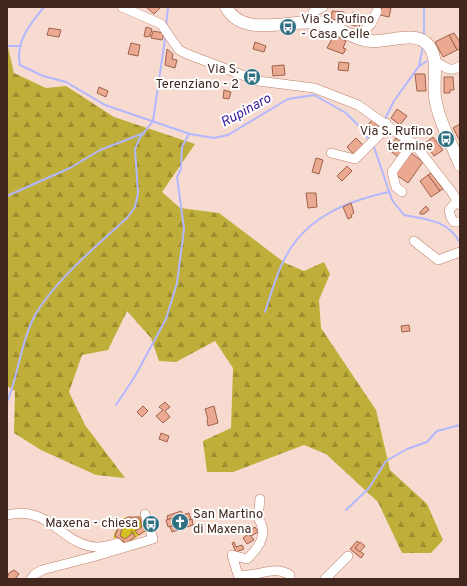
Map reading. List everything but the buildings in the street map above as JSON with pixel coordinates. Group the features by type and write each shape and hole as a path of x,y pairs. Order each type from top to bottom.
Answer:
{"main road":[{"path":"226,7 233,17 250,25 311,22 325,24 356,38 373,42 410,38 423,41 433,53 435,97 460,165"}],"street":[{"path":"122,7 161,24 179,50 187,54 258,81 314,88 358,105 413,143 430,162 459,203 449,210 449,214 454,222 460,222"},
{"path":"311,22 313,12 323,7"},
{"path":"356,38 371,24 377,11"},
{"path":"434,61 450,70 456,69 460,66"},
{"path":"331,154 355,159 365,147 376,139 386,123"},
{"path":"402,192 396,187 392,172 413,143"},
{"path":"414,241 438,260 459,253"},
{"path":"260,499 258,518 263,525 263,534 260,547 247,559 232,556 238,575 245,576 269,570 284,571 290,575 290,579"},
{"path":"7,515 17,512 38,515 78,542 98,547 117,543 122,548"},
{"path":"31,579 35,574 42,570 153,538 145,514"},
{"path":"325,579 348,556"}],"green space":[{"path":"7,43 14,73 46,88 66,86 114,117 195,144 162,192 180,208 219,213 285,263 304,271 324,262 330,274 319,300 321,328 376,410 390,470 427,504 443,540 431,553 402,553 378,502 326,454 304,445 233,472 207,472 203,441 231,428 233,368 215,341 176,362 159,361 151,338 127,311 108,350 82,355 69,392 85,425 125,478 96,475 41,450 14,433 15,391 7,386"},
{"path":"144,516 149,529 126,544 113,537 122,518"}],"waterway":[{"name":"Rupinaro","path":"44,7 29,27 22,41 19,57 20,65 43,76 66,82 105,105 190,134 214,138 228,135 288,99 314,95 346,113 359,126 370,141"},
{"path":"166,26 168,7"},
{"path":"424,7 424,36"},
{"path":"7,402 28,331 40,308 50,294 75,266 127,218 135,207 138,193 135,149 139,139 153,121 165,39"},
{"path":"7,46 20,46"},
{"path":"384,121 394,101 419,66 423,46"},
{"path":"419,66 429,60"},
{"path":"7,196 70,168 100,150 144,133"},
{"path":"116,405 134,378 166,319 177,283 184,229 177,177 181,169 182,147 189,134"},
{"name":"Rupinaro","path":"373,144 392,200 404,215 436,222 450,230 460,243"},
{"path":"265,312 282,264 294,244 304,232 316,221 343,206 358,200 389,192"},
{"path":"346,510 369,488 386,461 407,449 427,442 437,431 460,425"}],"place":[{"name":"Via S. Rufino - Casa Celle","path":"288,27"},
{"name":"Via S. Terenziano - 2","path":"252,77"},
{"name":"Via S. Rufino termine","path":"446,139"},
{"name":"San Martino di Maxena","path":"180,522"},
{"name":"Maxena - chiesa","path":"151,524"}]}
